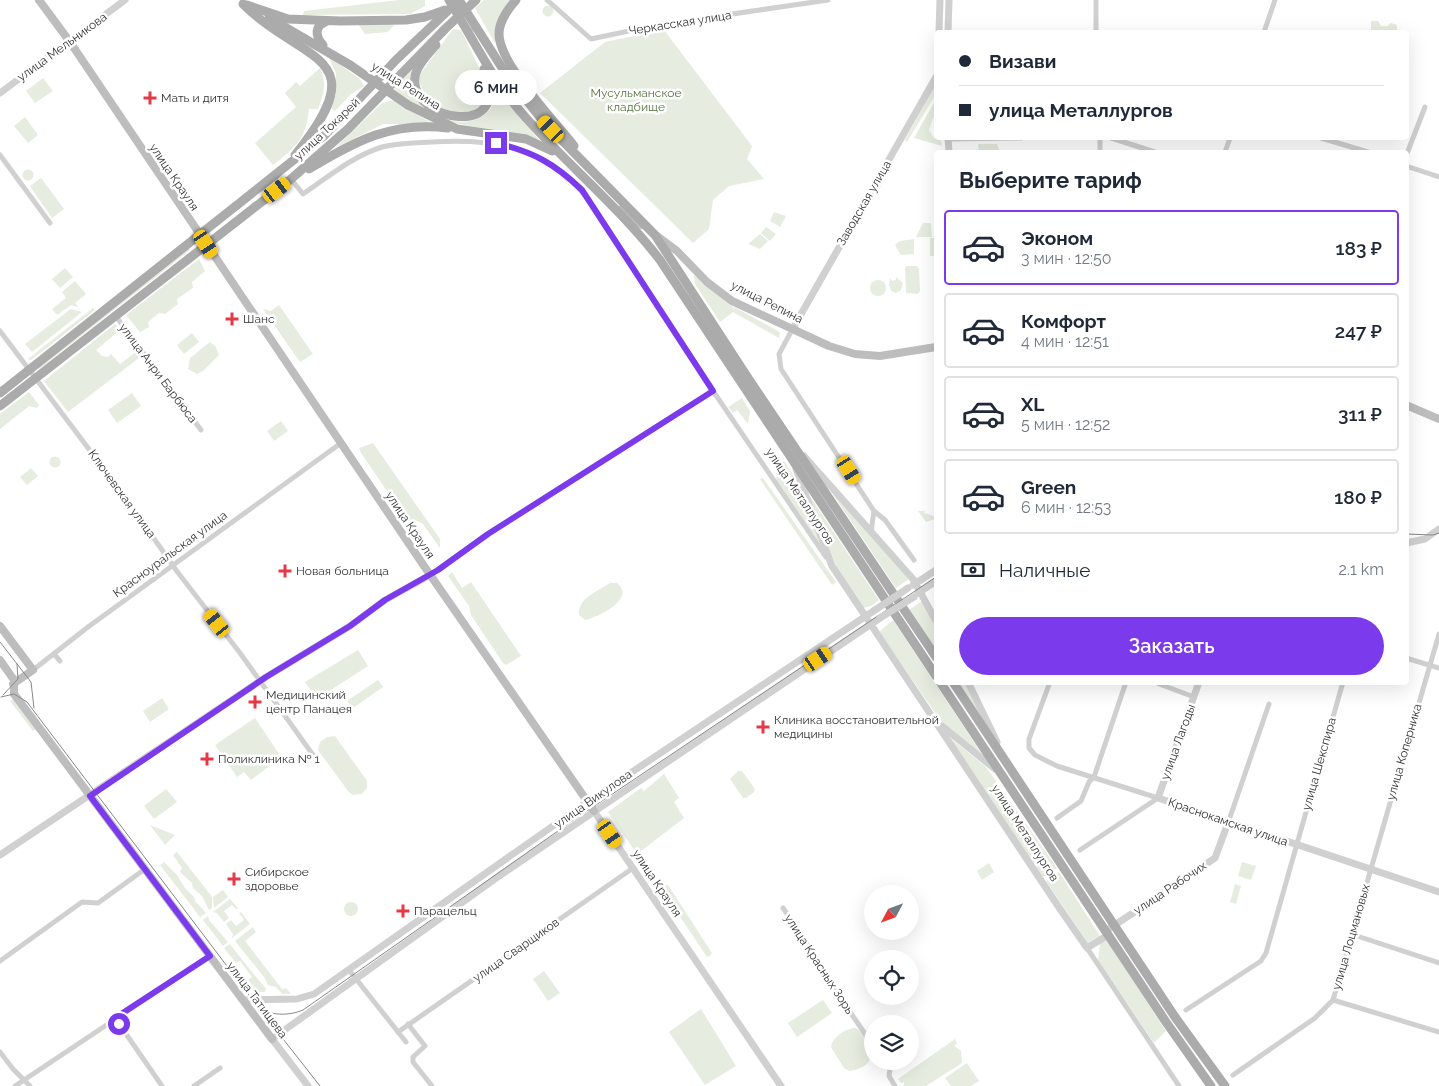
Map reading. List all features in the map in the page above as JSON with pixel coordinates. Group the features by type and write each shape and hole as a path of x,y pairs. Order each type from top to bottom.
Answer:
{"main road":[{"name":"улица Крауля","path":"39,0 70,42 430,575 594,811"},
{"path":"516,0 507,10 500,26 499,35 502,48 512,68 568,138 581,159"},
{"path":"239,2 288,19 332,20 406,20 430,16 455,2 472,30 489,81 491,93 489,101 482,111 470,118 446,114 430,106 419,94 416,85 416,72 446,28"},
{"path":"239,2 265,23 319,58 331,77 330,95 320,118 306,141 278,173"},
{"name":"улица Репина","path":"239,2 326,49 408,105 457,129 536,142 572,166"},
{"name":"улица Токарей","path":"0,394 338,123 396,60 455,2"},
{"name":"улица Токарей","path":"0,406 293,178 348,129 473,2"},
{"path":"326,49 318,40 316,31 324,22 332,20"},
{"name":"улица Металлургов","path":"472,30 519,92 655,235 748,378 796,446 934,654"},
{"name":"улица Металлургов","path":"472,30 510,99 572,166 613,205 660,260 934,673"},
{"path":"293,178 339,151 380,132 416,127 457,129"},
{"name":"улица Репина","path":"613,205 677,251 707,282 732,300 792,330 829,346 854,354 893,356 934,347"},
{"path":"1409,406 1439,419"},
{"path":"0,626 33,670"},
{"name":"улица Татищева","path":"0,660 11,674 14,694 272,1039"},
{"name":"Красноуральская улица","path":"13,684 33,670"},
{"name":"улица Металлургов","path":"942,685 1208,1085"},
{"name":"улица Металлургов","path":"955,685 1176,1017 1224,1084"}],"street":[{"name":"улица Мельникова","path":"0,93 125,0"},
{"name":"Черкасская улица","path":"548,0 591,40 657,25 828,0"},
{"path":"938,30 940,0"},
{"path":"948,30 949,0"},
{"path":"1096,0 1096,30"},
{"path":"1265,30 1275,0"},
{"name":"Заводская улица","path":"792,330 934,81"},
{"path":"1408,150 1426,107"},
{"path":"1117,140 1149,150"},
{"path":"1328,140 1361,150"},
{"name":"улица Металлургов","path":"293,178 304,194 335,172 368,153 384,147 469,141 496,143 533,154 557,167 582,190 713,391 866,616 1179,1086"},
{"path":"0,156 50,223"},
{"path":"1409,167 1439,177"},
{"name":"улица Анри Барбюса","path":"115,315 201,430"},
{"path":"792,330 779,354 778,361 781,369 874,510 885,520 914,560"},
{"name":"Ключевская улица","path":"0,331 125,497 173,566 261,681 313,755"},
{"path":"0,855 261,681 350,626 385,600 430,575 494,530 713,391"},
{"name":"Красноуральская улица","path":"33,670 341,443"},
{"path":"796,446 916,583 934,617"},
{"path":"792,459 832,566"},
{"path":"871,532 874,510"},
{"path":"1409,542 1425,539 1439,529"},
{"name":"улица Викулова","path":"243,1000 280,1000 308,996 349,970 587,802 934,571"},
{"name":"улица Викулова","path":"272,1039 354,978 594,811 934,582"},
{"name":"улица Коперника","path":"1371,869 1439,634"},
{"path":"54,654 60,661"},
{"path":"1409,659 1439,668"},
{"path":"969,685 1006,762"},
{"name":"Краснокамская улица","path":"1049,685 1029,739 1029,748 1035,755 1057,766 1439,890"},
{"path":"1057,818 1081,801 1089,782 1094,777 1125,685"},
{"path":"1162,685 1194,697"},
{"name":"улица Лагоды","path":"1158,798 1198,685"},
{"name":"улица Шекспира","path":"1186,1010 1264,957 1342,685"},
{"name":"улица Рабочих","path":"1087,948 1107,933 1114,925 1215,858 1269,704"},
{"path":"937,722 1002,775"},
{"path":"1080,850 1158,798"},
{"name":"улица Крауля","path":"594,811 781,1086"},
{"name":"улица Сварщиков","path":"398,1032 633,868"},
{"name":"улица Лоцмановых","path":"1232,1075 1315,1018 1332,1000 1371,869"},
{"path":"0,962 82,902 98,903 145,870"},
{"name":"улица Красных Зорь","path":"783,908 806,941 808,950 864,1032"},
{"path":"1351,934 1439,963"},
{"path":"15,1086 210,956"},
{"path":"349,970 406,1042"},
{"path":"1332,1000 1439,1032"},
{"path":"115,1018 162,1086"},
{"path":"408,1024 425,1046 413,1057 413,1062 432,1086"},
{"name":"улица Татищева","path":"272,1039 308,1086"},
{"path":"0,1052 30,1086"},
{"path":"194,1086 220,1068"},
{"path":"890,1070 889,1076 895,1086"}],"green space":[{"path":"399,0 425,0 425,6 410,14 303,15 304,11"},
{"path":"484,0 512,0 496,25 495,43 475,8"},
{"path":"548,5 554,11 548,17 542,11"},
{"path":"1371,21 1378,21 1381,26 1387,26 1391,23 1397,25 1397,30 1371,30"},
{"path":"358,24 394,25 388,32 365,34"},
{"path":"453,29 461,30 488,86 483,104 472,114 444,110 437,106 425,95 418,77"},
{"name":"Мусульманское кладбище","path":"664,30 752,146 747,159 764,179 729,186 713,200 709,229 693,243 540,93 605,42"},
{"path":"328,56 360,79 364,86 351,94 335,111 331,108 336,94 336,73"},
{"path":"320,68 324,89 318,109 309,109 308,119 299,142 273,165 255,143 296,107 285,93 296,82 300,86"},
{"path":"414,68 411,77 423,98 443,118 419,107 393,90"},
{"path":"43,78 53,91 35,103 26,91"},
{"path":"934,87 934,97 907,142 905,140"},
{"path":"495,89 539,140 455,123 445,119 466,122 480,118 491,108"},
{"path":"394,100 433,124 383,124 335,148 382,103"},
{"path":"934,103 934,117 929,130 934,140 941,140 942,146 914,138"},
{"path":"25,117 38,135 28,143 14,126"},
{"path":"978,144 997,144 999,150 979,150"},
{"path":"26,170 30,170 33,175 32,179 26,180 23,177 23,173"},
{"path":"41,178 64,209 52,218 30,186"},
{"path":"882,179 885,180 859,224 857,223"},
{"path":"774,212 786,216 780,227 770,221"},
{"path":"923,223 931,223 932,237 916,237"},
{"path":"766,227 776,234 770,241 761,233"},
{"path":"760,234 768,241 760,249 748,244"},
{"path":"930,238 934,238 934,256 930,256"},
{"path":"914,239 914,254 901,255 895,245 900,241"},
{"path":"188,248 190,250 38,368"},
{"path":"199,259 205,271 192,282 193,288 177,299 178,304 165,314 159,313 148,322 149,327 140,332 126,315"},
{"path":"907,266 917,266 919,269 920,291 918,294 906,293 905,268"},
{"path":"65,268 73,277 60,288 52,279"},
{"path":"694,275 733,307 733,311 734,307 780,332 779,338 733,312 720,322 695,284"},
{"path":"896,277 903,283 901,290 896,293 891,291 889,284 890,278 892,281 896,280"},
{"path":"878,280 886,288 878,296 870,288"},
{"path":"75,281 86,294 75,303 78,307 71,305 57,315 52,309 66,298 62,292"},
{"path":"279,305 313,354 300,362 263,309 271,311"},
{"path":"93,308 95,310 31,360 28,359"},
{"path":"71,309 82,312 32,352 25,344"},
{"path":"115,324 120,330 96,350 102,356 108,357 111,354 120,364 136,352 139,358 68,412 44,381"},
{"path":"192,333 199,342 184,354 177,345"},
{"path":"210,342 216,347 219,355 203,371 197,374 188,369 190,358"},
{"path":"29,392 39,405 37,408 29,406 0,429 0,414"},
{"path":"132,393 141,406 117,423 108,410"},
{"path":"742,398 750,411 748,424 737,410 733,413 728,407"},
{"path":"281,421 288,431 274,441 267,431"},
{"path":"373,443 440,539 440,548 423,524 413,519 408,522 361,453 359,448"},
{"path":"55,456 61,462 55,468 49,462"},
{"path":"779,461 785,462 796,480 823,548 776,479 783,467"},
{"path":"31,468 38,476 27,485 20,477"},
{"path":"763,478 836,582 832,585 760,479"},
{"path":"822,478 909,579 896,588"},
{"path":"805,489 879,600 871,606 863,608 838,570"},
{"path":"918,511 925,511 924,513 934,516 934,519 926,522"},
{"path":"452,572 462,588 471,582 521,656 506,665 503,663 471,615 469,606 448,576"},
{"path":"610,583 617,583 622,589 619,601 607,611 585,620 579,615 581,604 589,596"},
{"path":"922,601 934,624 934,647 909,610"},
{"path":"893,620 934,682 934,685 936,685 982,754 940,720 880,631"},
{"path":"358,650 368,666 317,699 305,682"},
{"path":"378,680 383,687 353,708 347,701"},
{"path":"959,685 966,685 989,730"},
{"path":"162,698 169,709 150,722 143,711"},
{"path":"13,699 36,729 33,731 10,701"},
{"path":"255,718 279,754 269,761 272,764 251,780 244,772 237,777 215,745"},
{"path":"335,736 367,781 367,788 362,794 353,795 348,791 318,750 320,742 327,737"},
{"path":"948,736 986,767 1057,868 1043,877 1037,870"},
{"path":"738,771 742,771 755,789 746,798 743,798 730,779"},
{"path":"664,774 679,798 674,802 684,818 637,854 608,812 641,788 644,791"},
{"path":"166,789 177,802 154,819 144,806"},
{"path":"150,825 175,835 165,845"},
{"path":"177,852 212,897 212,908 209,910 202,896 180,872 182,868 173,855"},
{"path":"164,862 177,875 185,888 206,913 200,917 160,865"},
{"path":"1242,862 1256,866 1251,880 1238,876"},
{"path":"989,863 994,872 982,880 977,871"},
{"path":"1059,872 1100,936 1088,943 1046,881"},
{"path":"1235,884 1241,886 1236,904 1230,902"},
{"path":"668,885 712,953 710,956 707,957 661,888"},
{"path":"223,890 228,897 214,908 213,897"},
{"path":"230,899 238,908 236,909 232,905 224,911 229,918 224,922 217,913 213,912"},
{"path":"348,902 354,902 358,909 354,916 348,916 344,912 344,906"},
{"path":"241,912 250,924 232,938 233,934 226,924 231,920 236,926 244,920 239,913"},
{"path":"208,916 209,920 228,942 223,946 203,920"},
{"path":"253,927 256,932 245,941 282,989 286,988 291,994 282,994 276,987 268,985 264,977 235,941"},
{"path":"1106,939 1166,1031 1154,1043 1098,961 1100,943"},
{"path":"230,944 266,989 265,992 258,992 248,980 252,977 240,961 236,963 224,948"},
{"path":"544,971 560,993 548,1001 533,979"},
{"path":"823,1000 832,1013 797,1037 788,1023"},
{"path":"701,1009 736,1066 705,1085 669,1032"},
{"path":"855,1028 864,1036 864,1066 850,1071 844,1068 831,1047 834,1040 847,1030"},
{"path":"955,1039 957,1043 954,1046 961,1051 962,1062 959,1065 926,1086 904,1086 904,1082 901,1083 898,1079 911,1070 919,1070 919,1064"},
{"path":"967,1063 979,1081 971,1086 951,1086 945,1078"}],"tram line":[{"path":"1409,534 1433,535 1439,533"},
{"path":"258,1007 268,1012 280,1014 303,1010 575,819 934,578"},
{"path":"0,642 31,682 34,708"},
{"path":"3,695 18,679 17,664"},
{"path":"1,697 14,694 27,702 320,1086"}],"place":[{"name":"Мать и дитя","path":"150,98"},
{"name":"Шанс","path":"232,319"},
{"name":"Новая больница","path":"285,571"},
{"name":"Медицинский центр Панацея","path":"255,702"},
{"name":"Клиника восстановительной медицины","path":"763,727"},
{"name":"Поликлиника № 1","path":"207,759"},
{"name":"Сибирское здоровье","path":"234,879"},
{"name":"Парацельц","path":"403,911"}],"route":[{"path":"119,1024 115,1018 210,956 90,796 266,677 350,626 385,600 438,570 488,534 713,391 582,190 557,167 525,150 496,143"}]}
